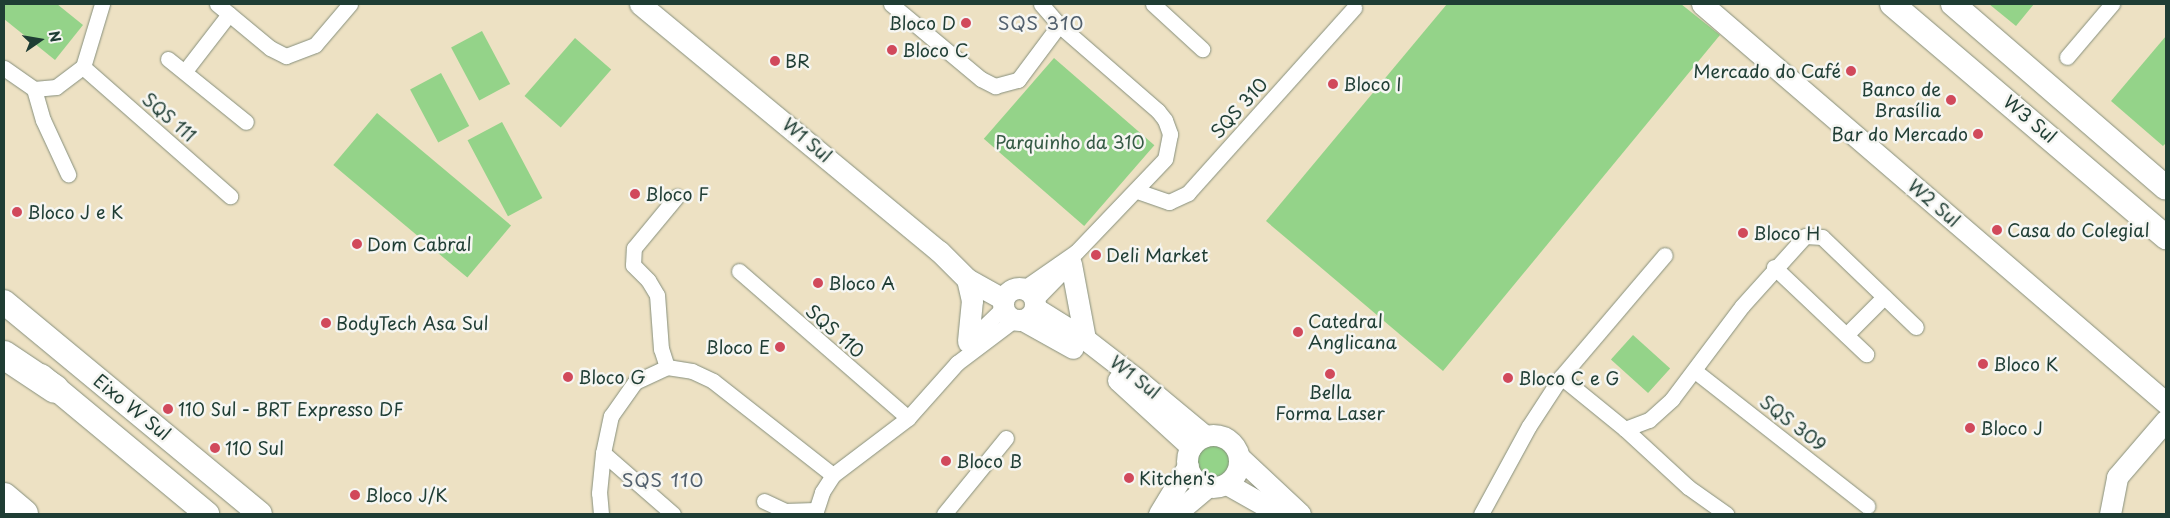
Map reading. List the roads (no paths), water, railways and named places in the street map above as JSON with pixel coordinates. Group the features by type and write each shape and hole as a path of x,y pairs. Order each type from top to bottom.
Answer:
{"highway":[{"path":"4,355 55,389"},
{"path":"4,497 24,514"}],"main road":[{"name":"W3 Sul","path":"1892,4 2119,195 2166,237"},
{"name":"W3 Sul","path":"1953,4 2160,183"},
{"path":"2119,195 2130,178 2138,175 2160,183"},
{"name":"Eixo W Sul","path":"4,302 260,514"},
{"name":"Eixo W Sul","path":"4,344 55,389 207,514"}],"street":[{"path":"34,89 56,87 83,67 102,4"},
{"path":"217,4 270,48 286,56 315,45 350,4"},
{"name":"W1 Sul","path":"640,4 674,29 939,251 967,279 1085,339 1162,398 1194,450"},
{"name":"W1 Sul","path":"658,4 674,29"},
{"path":"891,4 981,79 995,86 1018,80 1059,25"},
{"path":"764,501 785,511 815,512 833,475 908,418 957,363 1019,304 1074,258 1166,160 1170,134 1165,120 1158,111 1059,25 1040,4"},
{"path":"1153,4 1202,49"},
{"name":"W2 Sul","path":"1702,4 2166,404"},
{"path":"2068,57 2112,4"},
{"name":"SQS 310","path":"1137,191 1169,202 1188,193 1354,8"},
{"path":"185,71 229,14"},
{"path":"168,59 246,122"},
{"name":"SQS 111","path":"83,67 230,196"},
{"path":"4,68 34,89 43,120 68,174"},
{"path":"667,367 661,349 657,295 633,264 634,248 678,196"},
{"path":"1625,429 1649,420 1695,371 1774,267 1800,238 1818,236 1916,327"},
{"name":"W1 Sul","path":"939,251 1019,304 1074,349 1119,380 1194,450"},
{"path":"1484,512 1529,426 1561,377 1665,255"},
{"path":"1074,258 1085,339"},
{"path":"1774,267 1866,354"},
{"name":"SQS 110","path":"739,271 908,418"},
{"path":"957,363 968,341 972,300 967,279"},
{"path":"1846,335 1884,297"},
{"path":"968,341 1019,304"},
{"path":"601,514 599,493 602,453 611,416 635,382 667,367 692,370 713,381 833,475"},
{"name":"SQS 309","path":"1695,371 1867,506"},
{"path":"1561,377 1625,429 1688,487 1726,514"},
{"path":"2110,514 2117,477 2166,420"},
{"path":"1160,514 1194,450 1214,435 1230,441 1240,458 1300,514"},
{"path":"944,514 1006,438"},
{"path":"1194,450 1195,479 1217,485 1280,514"},
{"path":"602,453 673,514"},
{"path":"1175,514 1217,485 1234,477 1240,458"}],"place":[{"name":"Bloco D","path":"966,23"},
{"name":"Bloco C","path":"892,50"},
{"name":"BR","path":"775,61"},
{"name":"Mercado do Café","path":"1851,71"},
{"name":"Bloco I","path":"1333,84"},
{"name":"Banco de Brasília","path":"1951,100"},
{"name":"Bar do Mercado","path":"1978,134"},
{"name":"Bloco F","path":"635,194"},
{"name":"Bloco J e K","path":"17,212"},
{"name":"Casa do Colegial","path":"1997,230"},
{"name":"Bloco H","path":"1743,233"},
{"name":"Dom Cabral","path":"357,244"},
{"name":"Deli Market","path":"1096,255"},
{"name":"Bloco A","path":"818,283"},
{"name":"BodyTech Asa Sul","path":"326,323"},
{"name":"Catedral Anglicana","path":"1298,332"},
{"name":"Bloco E","path":"780,347"},
{"name":"Bloco K","path":"1983,364"},
{"name":"Bella Forma Laser","path":"1330,374"},
{"name":"Bloco G","path":"568,377"},
{"name":"Bloco C e G","path":"1508,378"},
{"name":"110 Sul - BRT Expresso DF","path":"168,409"},
{"name":"Bloco J","path":"1970,428"},
{"name":"110 Sul","path":"215,448"},
{"name":"Bloco B","path":"946,461"},
{"name":"Kitchen's","path":"1129,478"},
{"name":"Bloco J/K","path":"355,495"}],"district":[{"name":"SQS 310","path":"1041,23"},
{"name":"SQS 110","path":"663,480"}],"park label":[{"name":"Parquinho da 310","path":"1070,142"}]}
